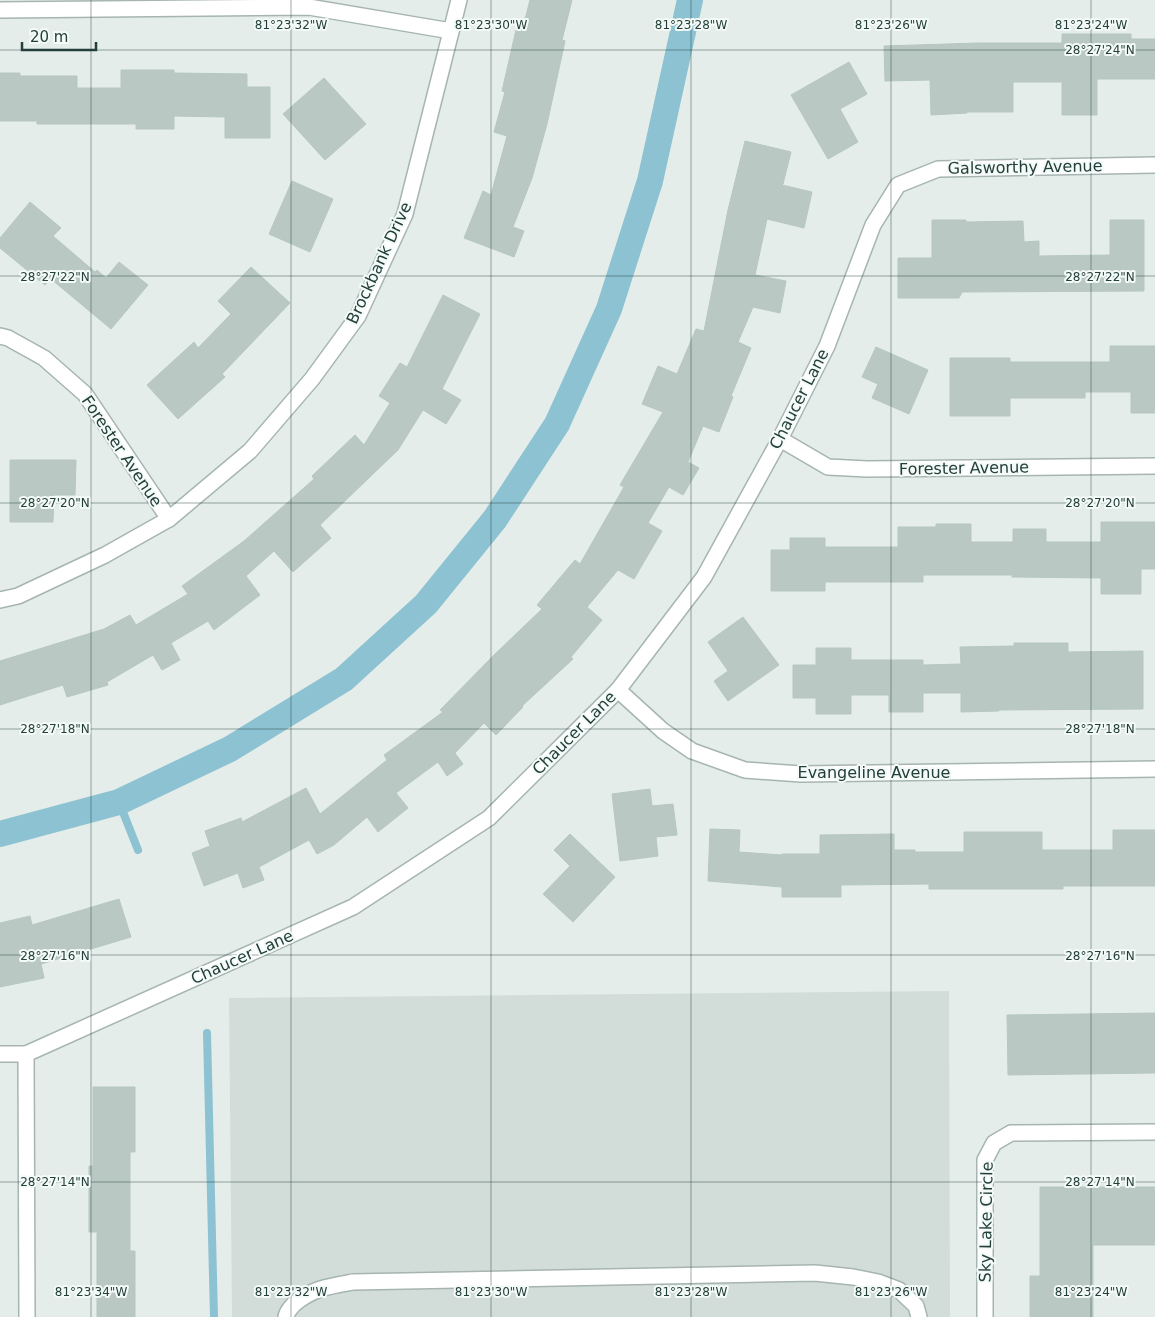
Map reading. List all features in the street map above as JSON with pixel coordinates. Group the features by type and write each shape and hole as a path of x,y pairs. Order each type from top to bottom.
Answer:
{"street":[{"name":"Brockbank Drive","path":"169,519 250,451 312,379 358,316 405,214 459,0"},
{"path":"0,10 309,8 451,31"},
{"name":"Galsworthy Avenue","path":"898,185 938,169 1155,165"},
{"name":"Chaucer Lane","path":"26,1054 353,907 489,818 618,690 704,577 780,438 827,346 873,225 898,185"},
{"name":"Forester Avenue","path":"0,336 8,338 44,358 85,394 169,519"},
{"name":"Forester Avenue","path":"780,438 828,467 868,469 1155,466"},
{"path":"0,600 18,596 96,559 169,519"},
{"name":"Evangeline Avenue","path":"618,690 663,732 692,752 745,770 800,774 1155,769"},
{"path":"0,1054 26,1054 26,1317"},
{"name":"Sky Lake Circle","path":"985,1317 984,1160 994,1143 1011,1133 1155,1132"},
{"path":"286,1317 287,1310 304,1296 321,1288 353,1282 815,1273 878,1282 899,1290 916,1306 919,1317"}],"shaded area":[{"path":"949,991 950,1317 232,1317 229,998"}],"building":[{"path":"530,0 572,0 562,40 565,41 547,124 532,178 513,227 524,231 514,257 464,238 483,191 491,195 507,136 494,132 505,92 502,91 516,30 522,31"},
{"path":"1062,34 1131,34 1131,39 1155,39 1155,79 1097,79 1097,115 1062,115 1062,82 1013,82 1013,112 967,112 931,115 930,80 885,81 884,46 1062,43"},
{"path":"849,62 867,94 840,109 858,142 828,159 791,95"},
{"path":"121,70 174,70 174,73 247,74 247,87 270,87 270,138 225,138 225,117 174,116 174,129 136,129 136,124 37,124 37,121 0,121 0,73 20,73 20,76 77,76 77,88 121,88"},
{"path":"324,78 366,124 325,160 283,114"},
{"path":"745,141 791,152 782,185 812,192 804,228 767,219 755,275 786,281 780,313 753,307 738,342 751,348 731,396 733,397 719,432 703,426 688,462 699,468 683,495 669,487 648,523 662,531 634,579 618,570 587,607 602,620 571,657 573,659 522,706 496,735 484,723 455,753 463,764 447,776 438,762 396,793 408,808 378,832 367,817 334,845 317,854 309,840 259,867 264,880 243,888 238,873 204,886 192,853 210,846 205,831 241,818 242,822 306,788 320,814 387,760 384,755 443,712 440,710 542,609 537,605 575,560 580,564 624,487 620,485 663,412 642,404 658,366 677,374 696,329 704,331 728,210"},
{"path":"292,181 333,199 310,252 269,234"},
{"path":"30,202 61,228 53,236 95,272 97,270 106,278 119,262 148,285 111,329 51,279 45,285 0,248 0,238"},
{"path":"932,220 966,220 966,222 1023,221 1024,242 1039,241 1039,256 1110,255 1110,220 1144,220 1144,291 962,292 959,298 898,298 898,258 932,258"},
{"path":"251,267 290,303 222,374 225,377 178,419 147,385 194,342 198,348 231,314 218,301"},
{"path":"443,295 480,314 442,389 461,400 446,424 423,410 398,450 320,525 331,538 293,572 274,551 246,576 260,595 214,630 208,621 171,643 180,660 162,670 153,655 107,682 108,685 67,697 63,685 0,705 0,661 104,629 130,615 136,625 188,594 182,586 244,541 314,479 312,476 355,435 364,445 390,403 379,396 400,363 407,367"},
{"path":"1110,346 1155,346 1155,413 1131,413 1131,392 1085,392 1085,398 1010,398 1010,416 950,416 950,358 1010,358 1010,362 1110,362"},
{"path":"876,347 928,370 909,414 872,398 878,384 862,377"},
{"path":"10,460 76,460 75,495 54,495 53,522 10,522"},
{"path":"1101,522 1155,522 1155,569 1141,569 1141,594 1101,594 1101,578 1012,577 1012,575 923,575 923,582 825,582 825,591 771,591 771,550 790,550 790,538 825,538 825,547 898,547 898,527 936,527 936,524 971,524 971,542 1013,542 1013,529 1046,529 1046,542 1101,542"},
{"path":"743,617 779,665 728,701 714,681 728,671 708,642"},
{"path":"1014,643 1068,643 1068,652 1143,651 1143,709 961,712 961,693 923,693 923,712 889,712 889,695 851,695 851,714 816,714 816,698 793,698 793,665 816,665 816,648 851,648 851,660 923,660 923,665 961,664 960,647 1014,646"},
{"path":"650,789 652,806 673,804 677,835 656,837 658,856 620,861 612,794"},
{"path":"710,829 740,830 739,852 782,855 820,854 820,835 894,834 894,850 964,852 964,832 1042,832 1042,850 1113,850 1113,830 1155,830 1155,886 1063,886 1063,889 929,889 929,884 841,885 841,897 782,897 782,887 708,881"},
{"path":"570,834 615,877 573,922 543,894 570,866 554,850"},
{"path":"119,899 131,937 41,964 44,978 0,987 0,923 30,916 32,925"},
{"path":"1155,1013 1155,1073 1008,1075 1007,1015"},
{"path":"93,1087 135,1087 135,1152 130,1152 130,1251 135,1251 135,1317 97,1317 97,1232 89,1232 89,1166 93,1166"},
{"path":"1040,1187 1155,1187 1155,1245 1093,1245 1093,1317 1030,1317 1030,1276 1040,1276"}],"waterway":[{"path":"0,834 119,802 230,749 344,679 426,604 495,519 557,424 609,309 650,181 690,0"},
{"path":"119,802 138,850"},
{"path":"207,1033 214,1317"}]}
